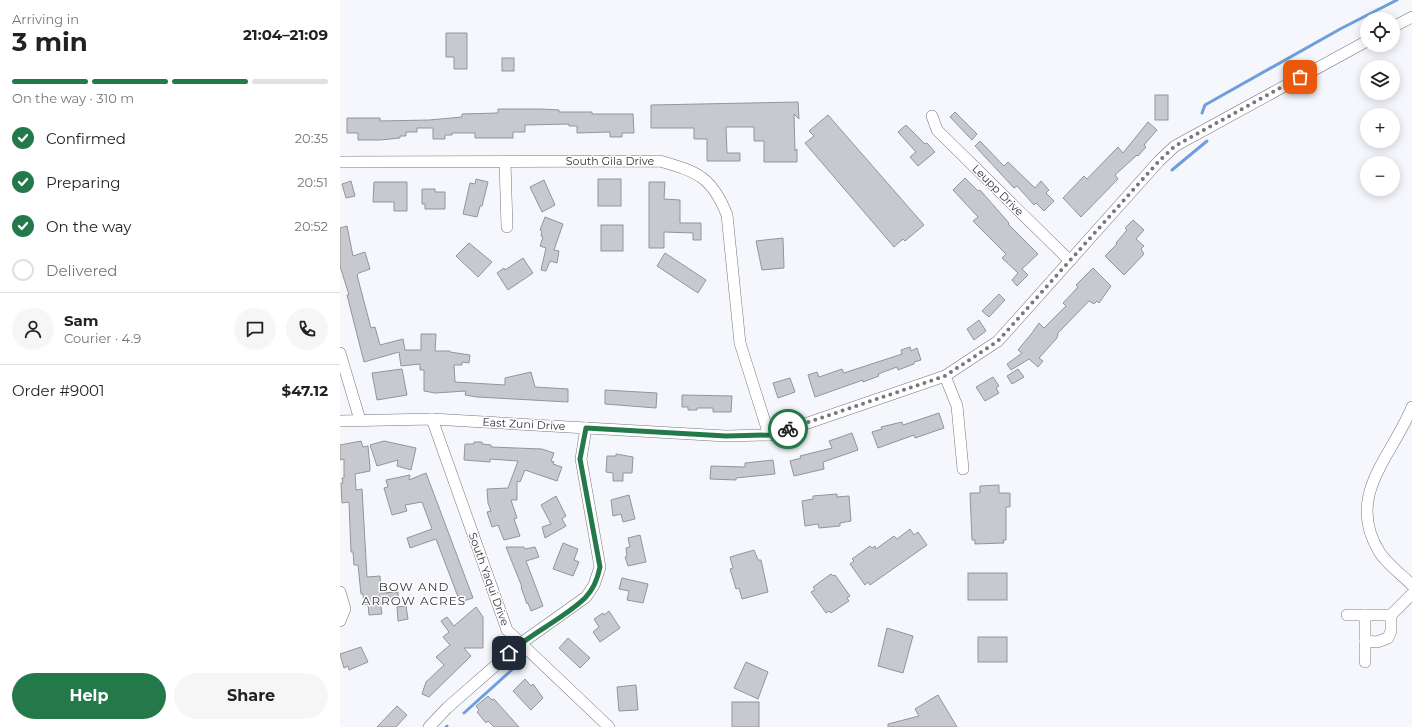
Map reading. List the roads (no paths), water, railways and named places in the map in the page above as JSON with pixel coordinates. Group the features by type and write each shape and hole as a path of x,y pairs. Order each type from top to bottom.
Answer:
{"street":[{"path":"1400,23 1412,17"},
{"name":"East Zuni Drive","path":"340,421 432,419 726,436 769,435 945,376 998,341 1159,161 1175,146 1360,45"},
{"name":"Leupp Drive","path":"932,116 937,130 1070,261"},
{"name":"South Gila Drive","path":"340,162 660,161 691,170 711,186 720,197 727,215 740,343 769,435"},
{"path":"505,162 507,227"},
{"path":"340,353 360,420"},
{"path":"945,376 957,406 963,469"},
{"path":"1412,408 1369,489 1366,514 1369,529 1380,554 1412,585"},
{"name":"South Yaqui Drive","path":"432,419 507,630 609,727"},
{"path":"429,727 447,708 520,644 586,597 599,575 600,567 580,459 586,428"},
{"path":"340,592 346,609 340,621"},
{"path":"1347,615 1391,615 1412,594"},
{"path":"1365,615 1365,662"},
{"path":"1365,640 1377,642 1388,638 1391,631 1391,615"}],"waterway":[{"path":"1202,113 1205,105 1342,28 1397,0"},
{"path":"1172,170 1207,141"},
{"path":"464,713 515,667"}],"district":[{"name":"BOW AND ARROW ACRES","path":"414,593"}]}
